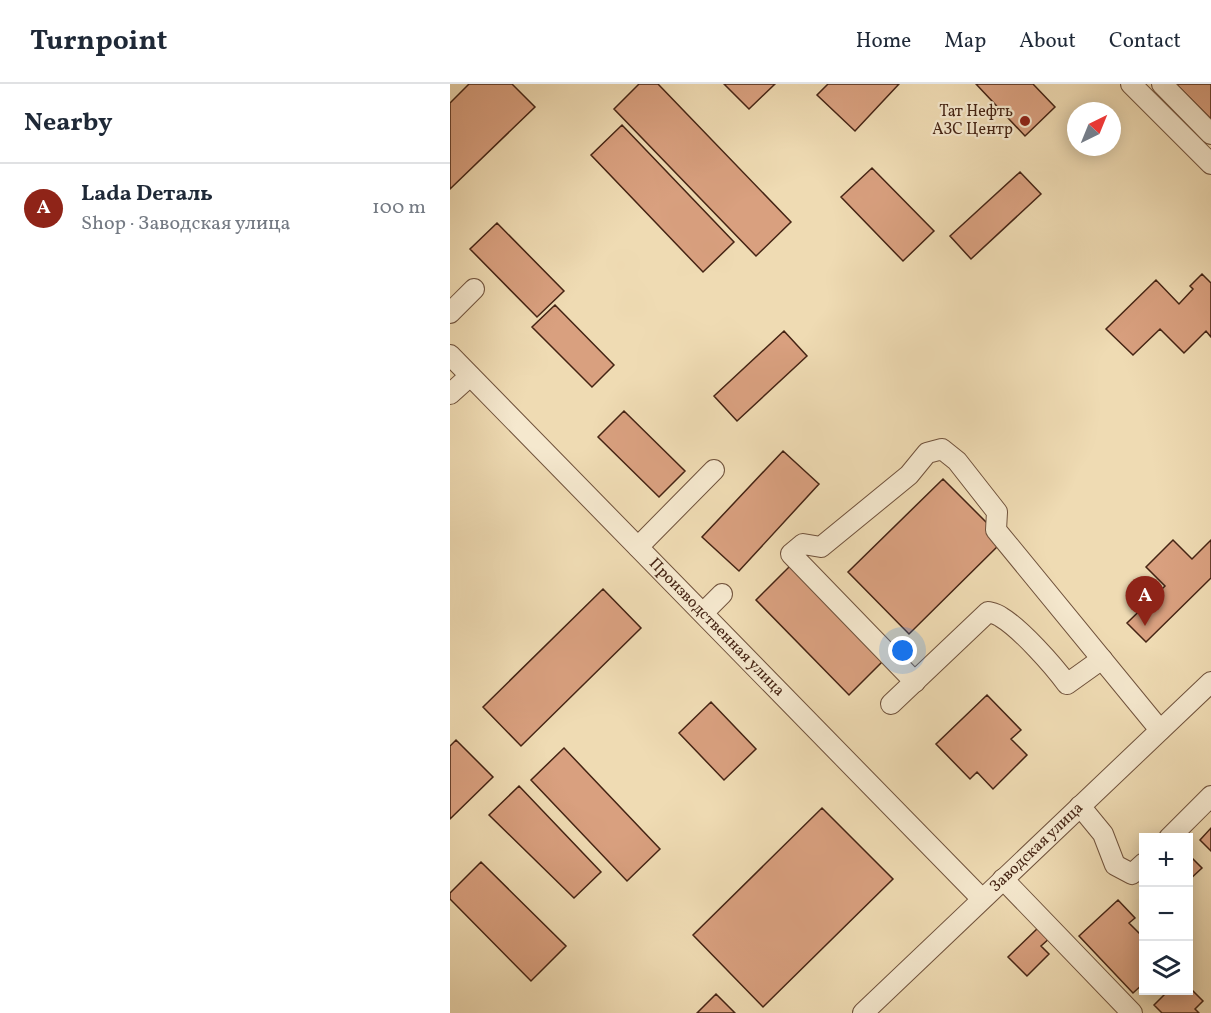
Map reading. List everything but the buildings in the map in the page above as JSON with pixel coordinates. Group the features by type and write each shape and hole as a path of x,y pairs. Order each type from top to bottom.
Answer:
{"street":[{"path":"1131,84 1211,163"},
{"path":"1162,84 1211,134"},
{"path":"450,313 474,289"},
{"name":"Производственная улица","path":"450,355 982,899"},
{"path":"450,394 470,375"},
{"path":"915,682 791,554 803,544 820,547 909,475 927,453 942,449 957,461 997,512 996,530 1160,730"},
{"path":"638,548 714,470"},
{"path":"702,613 722,594"},
{"path":"891,704 988,612 1000,615 1056,669 1067,684 1102,659"},
{"name":"Заводская улица","path":"863,1013 1211,682"},
{"path":"1173,833 1211,796"},
{"path":"1080,806 1102,834 1115,865 1132,874 1139,867"},
{"path":"1003,879 1125,1011"}],"place":[{"name":"Тат Нефть АЗС Центр","path":"1025,121"},
{"name":"Lada Dеталь","path":"1145,626"}]}
